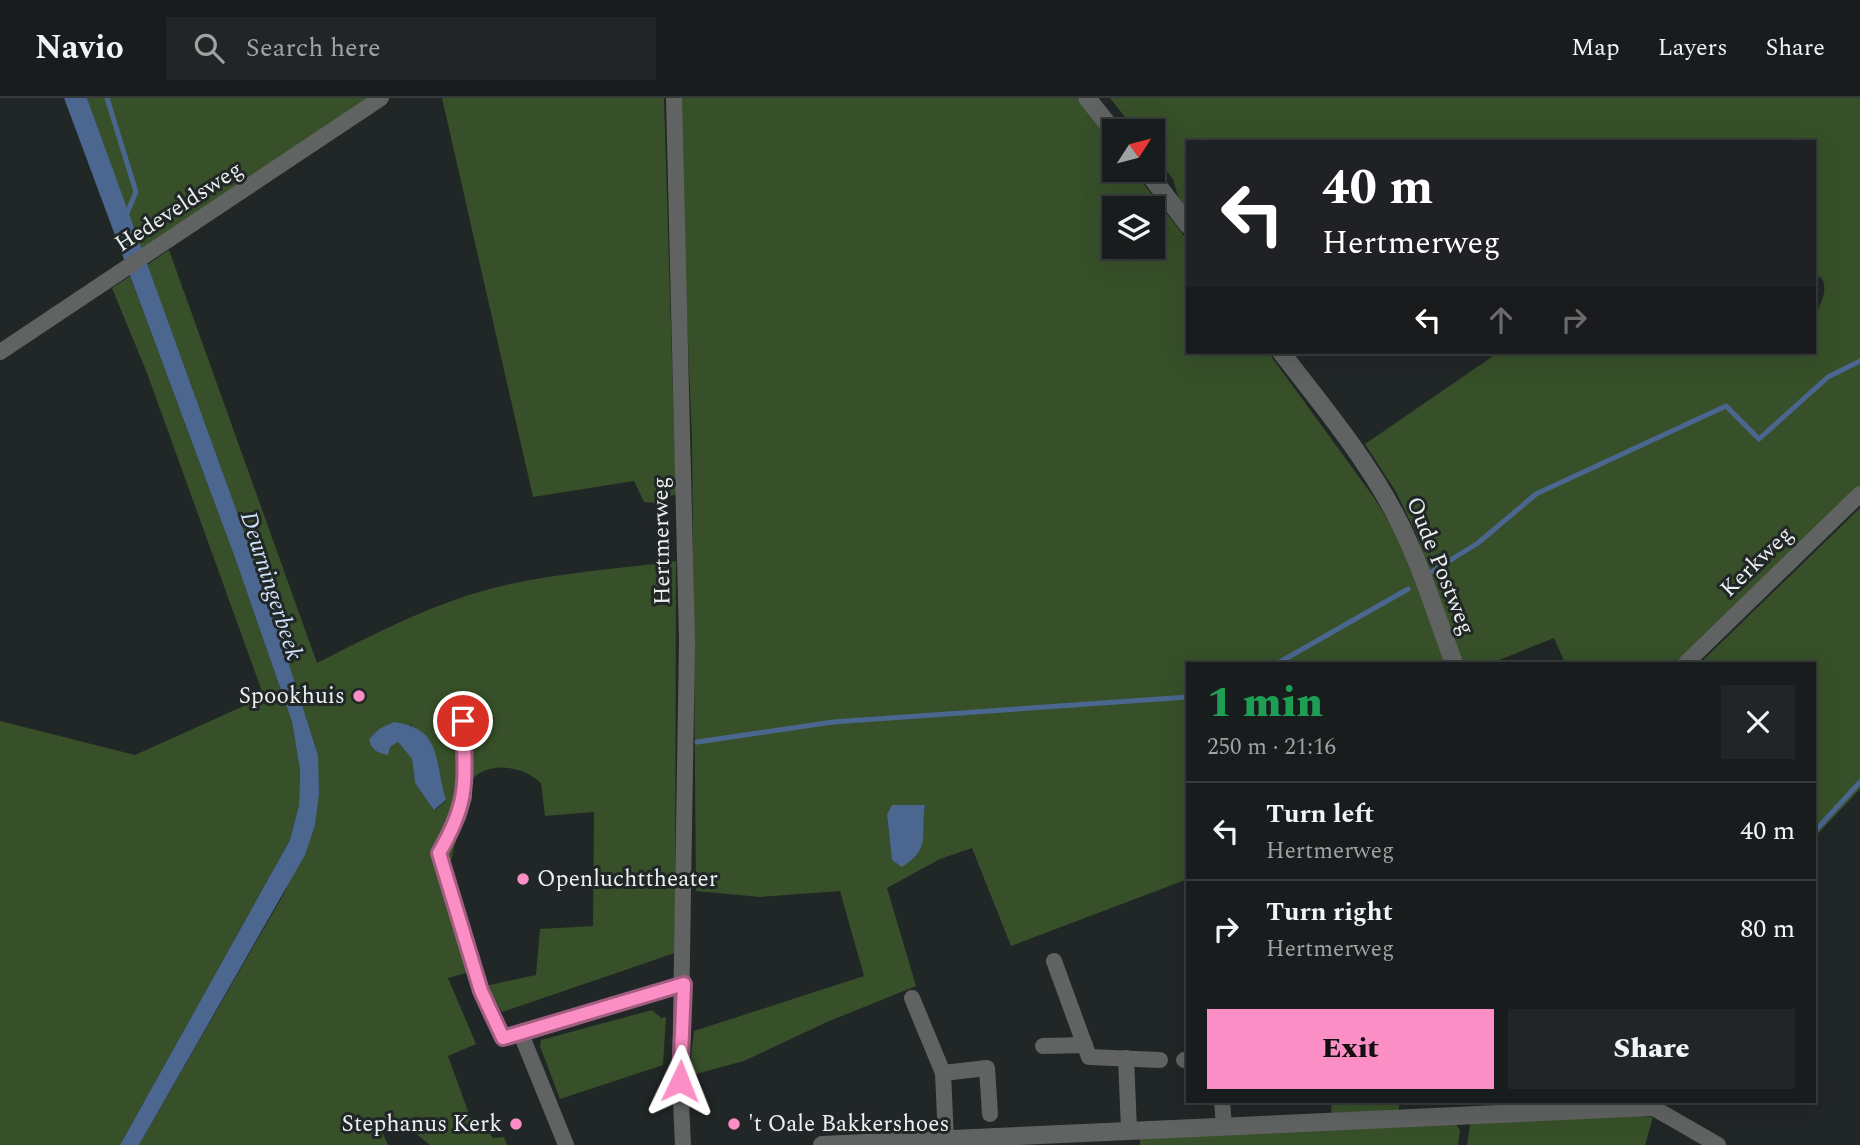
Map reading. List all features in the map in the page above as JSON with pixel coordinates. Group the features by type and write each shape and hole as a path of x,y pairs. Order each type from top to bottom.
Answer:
{"street":[{"name":"Hedeveldsweg","path":"0,352 382,98"},
{"name":"Hertmerweg","path":"674,98 687,641 684,984 680,1081 683,1145"},
{"path":"1087,98 1104,119"},
{"path":"1155,182 1186,222"},
{"name":"Oude Postweg","path":"1283,354 1362,458 1394,512 1410,545 1454,662"},
{"name":"Kerkweg","path":"1687,662 1860,494"},
{"path":"463,721 464,797 458,817 439,853 487,1003 503,1038 684,984"},
{"path":"1054,961 1089,1058 1160,1060"},
{"path":"912,998 943,1073 946,1140"},
{"path":"521,1034 566,1145"},
{"path":"1043,1046 1085,1045"},
{"path":"1126,1058 1129,1130"},
{"path":"943,1073 987,1068 990,1114"},
{"path":"1222,1103 1224,1125"},
{"path":"822,1145 946,1140 1091,1139 1129,1130 1466,1108 1648,1104 1718,1145"}],"green space":[{"path":"87,98 370,98 141,250"},
{"path":"442,98 664,98 676,494 656,503 644,502 634,481 533,497"},
{"path":"678,98 1077,98 1102,130 1102,182 1142,182 1153,196 1102,196 1102,259 1165,259 1165,211 1186,238 1186,354 1269,354 1375,499 1400,540 1445,662 1186,662 1186,880 1011,946 972,848 940,859 887,888 916,986 827,1022 744,1061 692,1075 690,1064 694,1031 864,976 840,891 760,897 696,891 692,440","holes":["925,805 922,828 892,860 887,815 904,806"]},
{"path":"1110,98 1860,98 1860,488 1679,662 1565,662 1554,638 1494,662 1459,662 1416,533 1396,492 1365,444 1496,354 1816,354 1816,315 1824,294 1824,283 1821,277 1816,276 1816,140 1186,140 1186,205 1181,207 1173,179 1166,170 1166,119 1127,119"},
{"path":"169,250 317,663 409,618 481,591 548,577 676,561 675,953 502,1012 485,986 536,975 540,929 593,926 594,812 545,816 541,783 515,769 494,768 484,771 469,783 449,869 469,972 448,978 476,1044 448,1056 472,1122 480,1120 493,1138 504,1137 507,1145 430,1145 403,1123 381,1129 388,1145 139,1145 286,890 318,755 266,592 147,265","holes":["411,724 446,801 435,810 415,783 412,759 398,742 390,747"]},
{"path":"130,276 235,558 292,722 300,770 299,805 290,840 120,1145 0,1145 0,721 135,755 264,697 147,373 112,288"},
{"path":"1860,508 1860,789 1816,836 1816,662 1701,662"},
{"path":"652,1010 661,1018 666,1017 663,1065 560,1099 540,1046 541,1040"},
{"path":"1332,1103 1400,1103 1398,1112 1331,1114"},
{"path":"1623,1115 1653,1117 1645,1145 1467,1145 1470,1124"},
{"path":"1454,1122 1460,1130 1458,1145 1140,1145 1140,1139"}],"water":[{"path":"64,98 87,98 266,592 318,755 319,793 315,825 305,855 139,1145 120,1145 290,840 299,805 300,770 292,722 235,558"},
{"path":"394,722 421,731 434,749 446,800 434,810 415,783 412,759 398,742 390,747 388,755 371,746 369,739 379,729"},
{"path":"892,805 925,805 921,847 918,854 902,867 892,860 887,815"}],"waterway":[{"path":"107,98 136,192 125,218"},
{"path":"1428,574 1478,543 1536,494 1726,406 1759,439 1828,377 1860,361"},
{"path":"1280,662 1408,589"},
{"path":"697,742 833,722 1186,697"},
{"path":"1816,830 1860,782"}],"place":[{"name":"Spookhuis","path":"359,696"},
{"name":"Openluchttheater","path":"523,879"},
{"name":"Stephanus Kerk","path":"516,1124"},
{"name":"'t Oale Bakkershoes","path":"734,1124"}],"route":[{"path":"463,721 464,797 454,827 439,853 481,991 503,1038 684,984 680,1081"}],"water label":[{"name":"Deurningerbeek","path":"271,586"}]}
